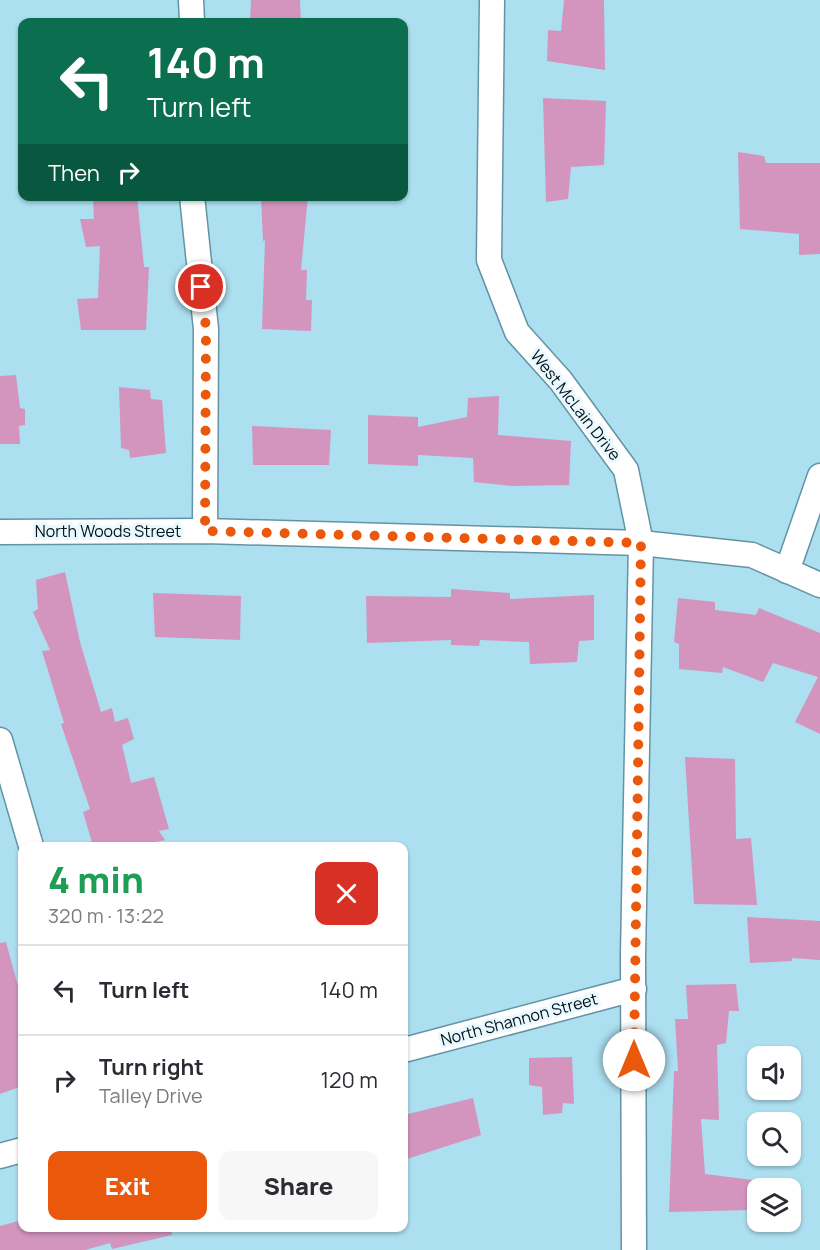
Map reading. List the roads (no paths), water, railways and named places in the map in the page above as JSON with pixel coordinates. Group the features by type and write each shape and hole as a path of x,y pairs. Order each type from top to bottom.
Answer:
{"street":[{"path":"192,0 192,18"},
{"name":"West McLain Drive","path":"492,0 489,260 517,332 561,381 627,470 641,543 634,989 634,1250"},
{"path":"193,201 206,328 205,531"},
{"path":"787,571 820,476"},
{"name":"North Woods Street","path":"0,532 205,531 641,543 752,555 820,585"},
{"path":"0,740 30,842"},
{"name":"North Shannon Street","path":"408,1049 634,989"},
{"path":"0,1156 18,1151"}]}
